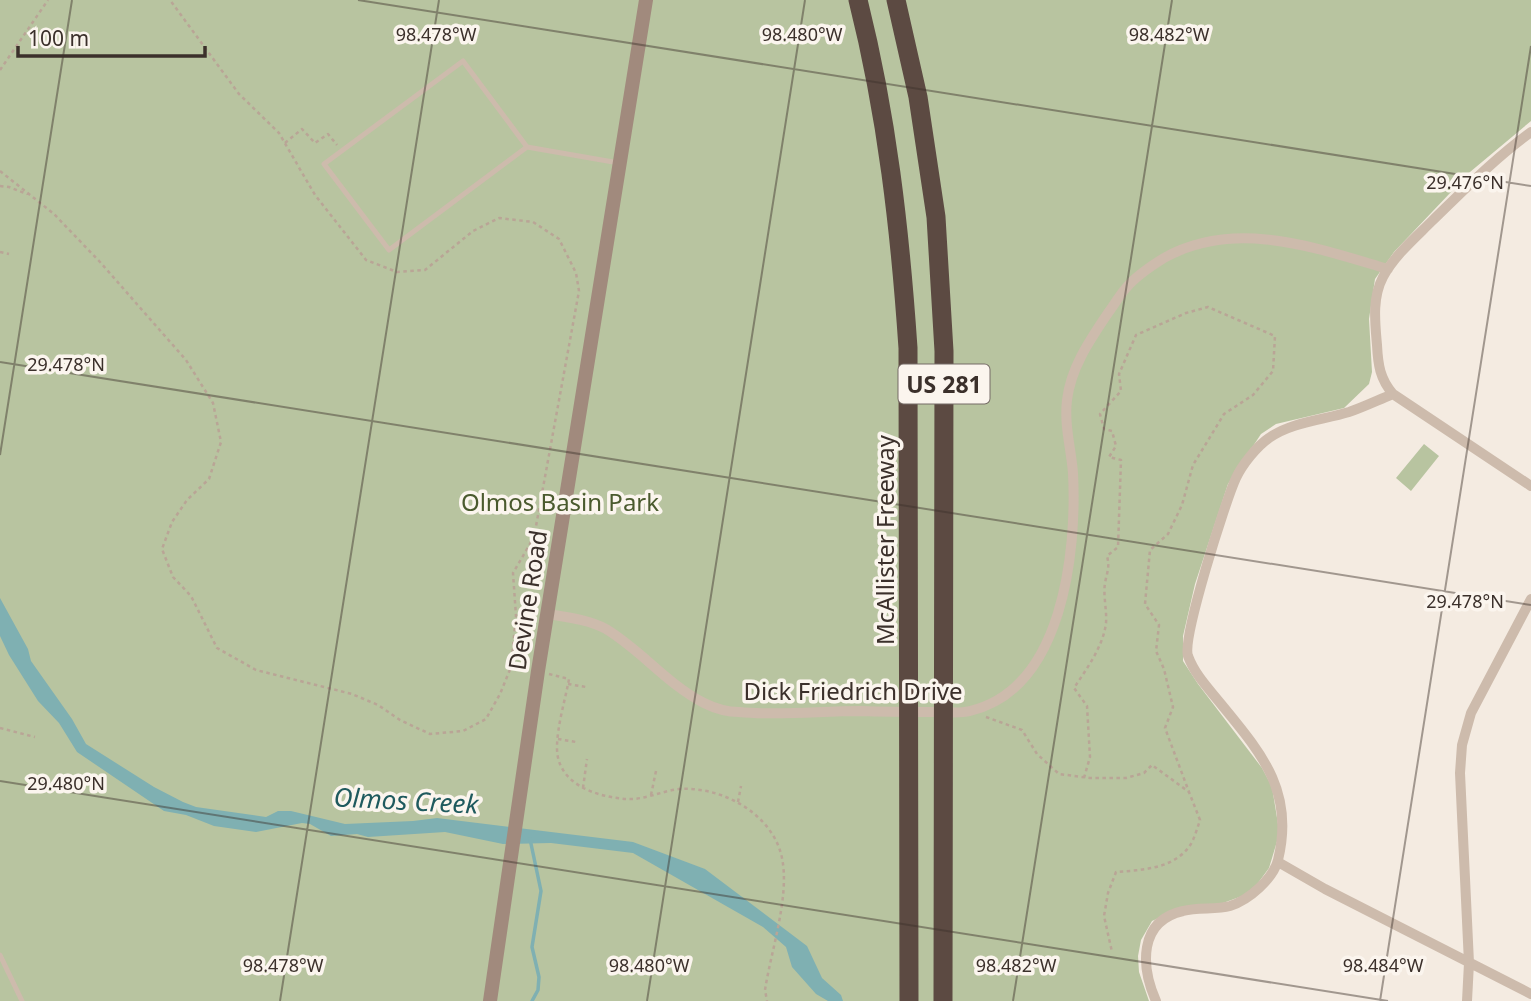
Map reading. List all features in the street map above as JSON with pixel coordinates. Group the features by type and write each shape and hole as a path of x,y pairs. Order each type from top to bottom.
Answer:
{"highway":[{"name":"McAllister Freeway","path":"858,0 874,64 891,163 901,240 908,348 909,1001"},
{"name":"US 281","path":"895,0 918,97 936,217 944,351 943,1001"}],"street":[{"name":"Devine Road","path":"490,1001 538,671 646,0"},
{"path":"1531,132 1476,178 1405,248 1383,277 1374,316 1379,371 1393,394 1531,486"},
{"name":"Dick Friedrich Drive","path":"548,614 604,628 697,699 727,711 764,714 831,711 966,713 992,705 1016,687 1033,669 1051,631 1065,587 1074,519 1073,471 1066,423 1070,383 1094,334 1126,287 1173,253 1225,239 1260,238 1291,242 1388,269"},
{"path":"1156,1001 1144,954 1157,923 1175,913 1228,907 1247,899 1264,882 1278,862 1282,812 1272,773 1259,750 1200,679 1187,654 1188,636 1209,559 1236,477 1267,439 1279,431 1348,412 1393,394"},
{"path":"1466,1001 1469,963 1460,773 1462,745 1478,698 1531,599"},
{"path":"1278,862 1325,889 1531,994"}],"lane":[{"path":"527,147 389,250 324,164 463,61 527,147 619,163"},
{"path":"0,955 22,1001"}],"path":[{"path":"0,70 48,0"},
{"path":"0,171 54,214 151,318 186,360 213,403 221,442 209,479 187,500 172,522 162,549 173,577 191,596 217,648 256,670 352,694 430,734 463,731 486,719 511,667 516,616 513,573 534,537 579,291 576,273 559,239 533,222 499,218 473,231 425,270 397,272 366,260 315,195 279,133 239,94 170,0"},
{"path":"285,143 302,129 315,143 328,134 341,151"},
{"path":"0,186 32,196"},
{"path":"0,252 9,254"},
{"path":"1084,778 1090,757 1087,706 1074,688 1104,636 1105,583 1110,568 1107,556 1118,547 1120,530 1122,460 1109,457 1116,446 1112,431 1104,429 1100,414 1121,391 1119,374 1136,335 1186,313 1208,307 1275,336 1273,371 1253,395 1224,414 1193,465 1182,505 1168,534 1150,550 1145,604 1159,625 1156,651 1164,669 1173,707 1165,728 1200,820 1190,845 1177,858 1155,868 1116,872 1108,893 1104,916 1112,952"},
{"path":"538,671 569,679 557,750 573,783 592,792 627,799 689,790 716,793 738,802 763,823 782,857 784,884 765,990 767,1001"},
{"path":"568,684 586,687"},
{"path":"966,713 997,719 1022,730 1037,754 1059,774 1084,778 1126,778 1144,773 1152,765 1189,792"},
{"path":"0,728 35,737"},
{"path":"558,739 576,742"},
{"path":"583,788 587,759"},
{"path":"651,795 656,771"},
{"path":"738,802 741,786"}],"green space":[{"name":"Olmos Basin Park","path":"0,0 1531,0 1531,121 1470,172 1394,252 1375,279 1369,319 1372,372 1369,384 1344,408 1276,424 1261,434 1228,484 1195,584 1183,636 1183,661 1262,768 1272,787 1278,838 1269,868 1245,895 1223,903 1176,910 1152,921 1141,940 1138,956 1139,972 1149,1001 0,1001"},
{"path":"1424,444 1439,456 1411,491 1396,478"}],"water":[{"path":"0,598 28,649 31,661 72,719 86,744 183,802 196,807 266,817 278,811 291,811 345,824 437,818 633,842 705,869 807,946 822,978 841,995 843,1001 828,1001 816,994 792,967 786,947 763,927 633,853 551,843 503,844 445,832 368,837 357,834 331,836 310,824 302,823 256,832 214,826 186,815 164,811 77,752 59,723 38,701 9,655 0,636"}],"waterway":[{"path":"530,839 541,891 532,947 539,977 538,990 532,1001"}],"water label":[{"name":"Olmos Creek","path":"406,800"}]}
